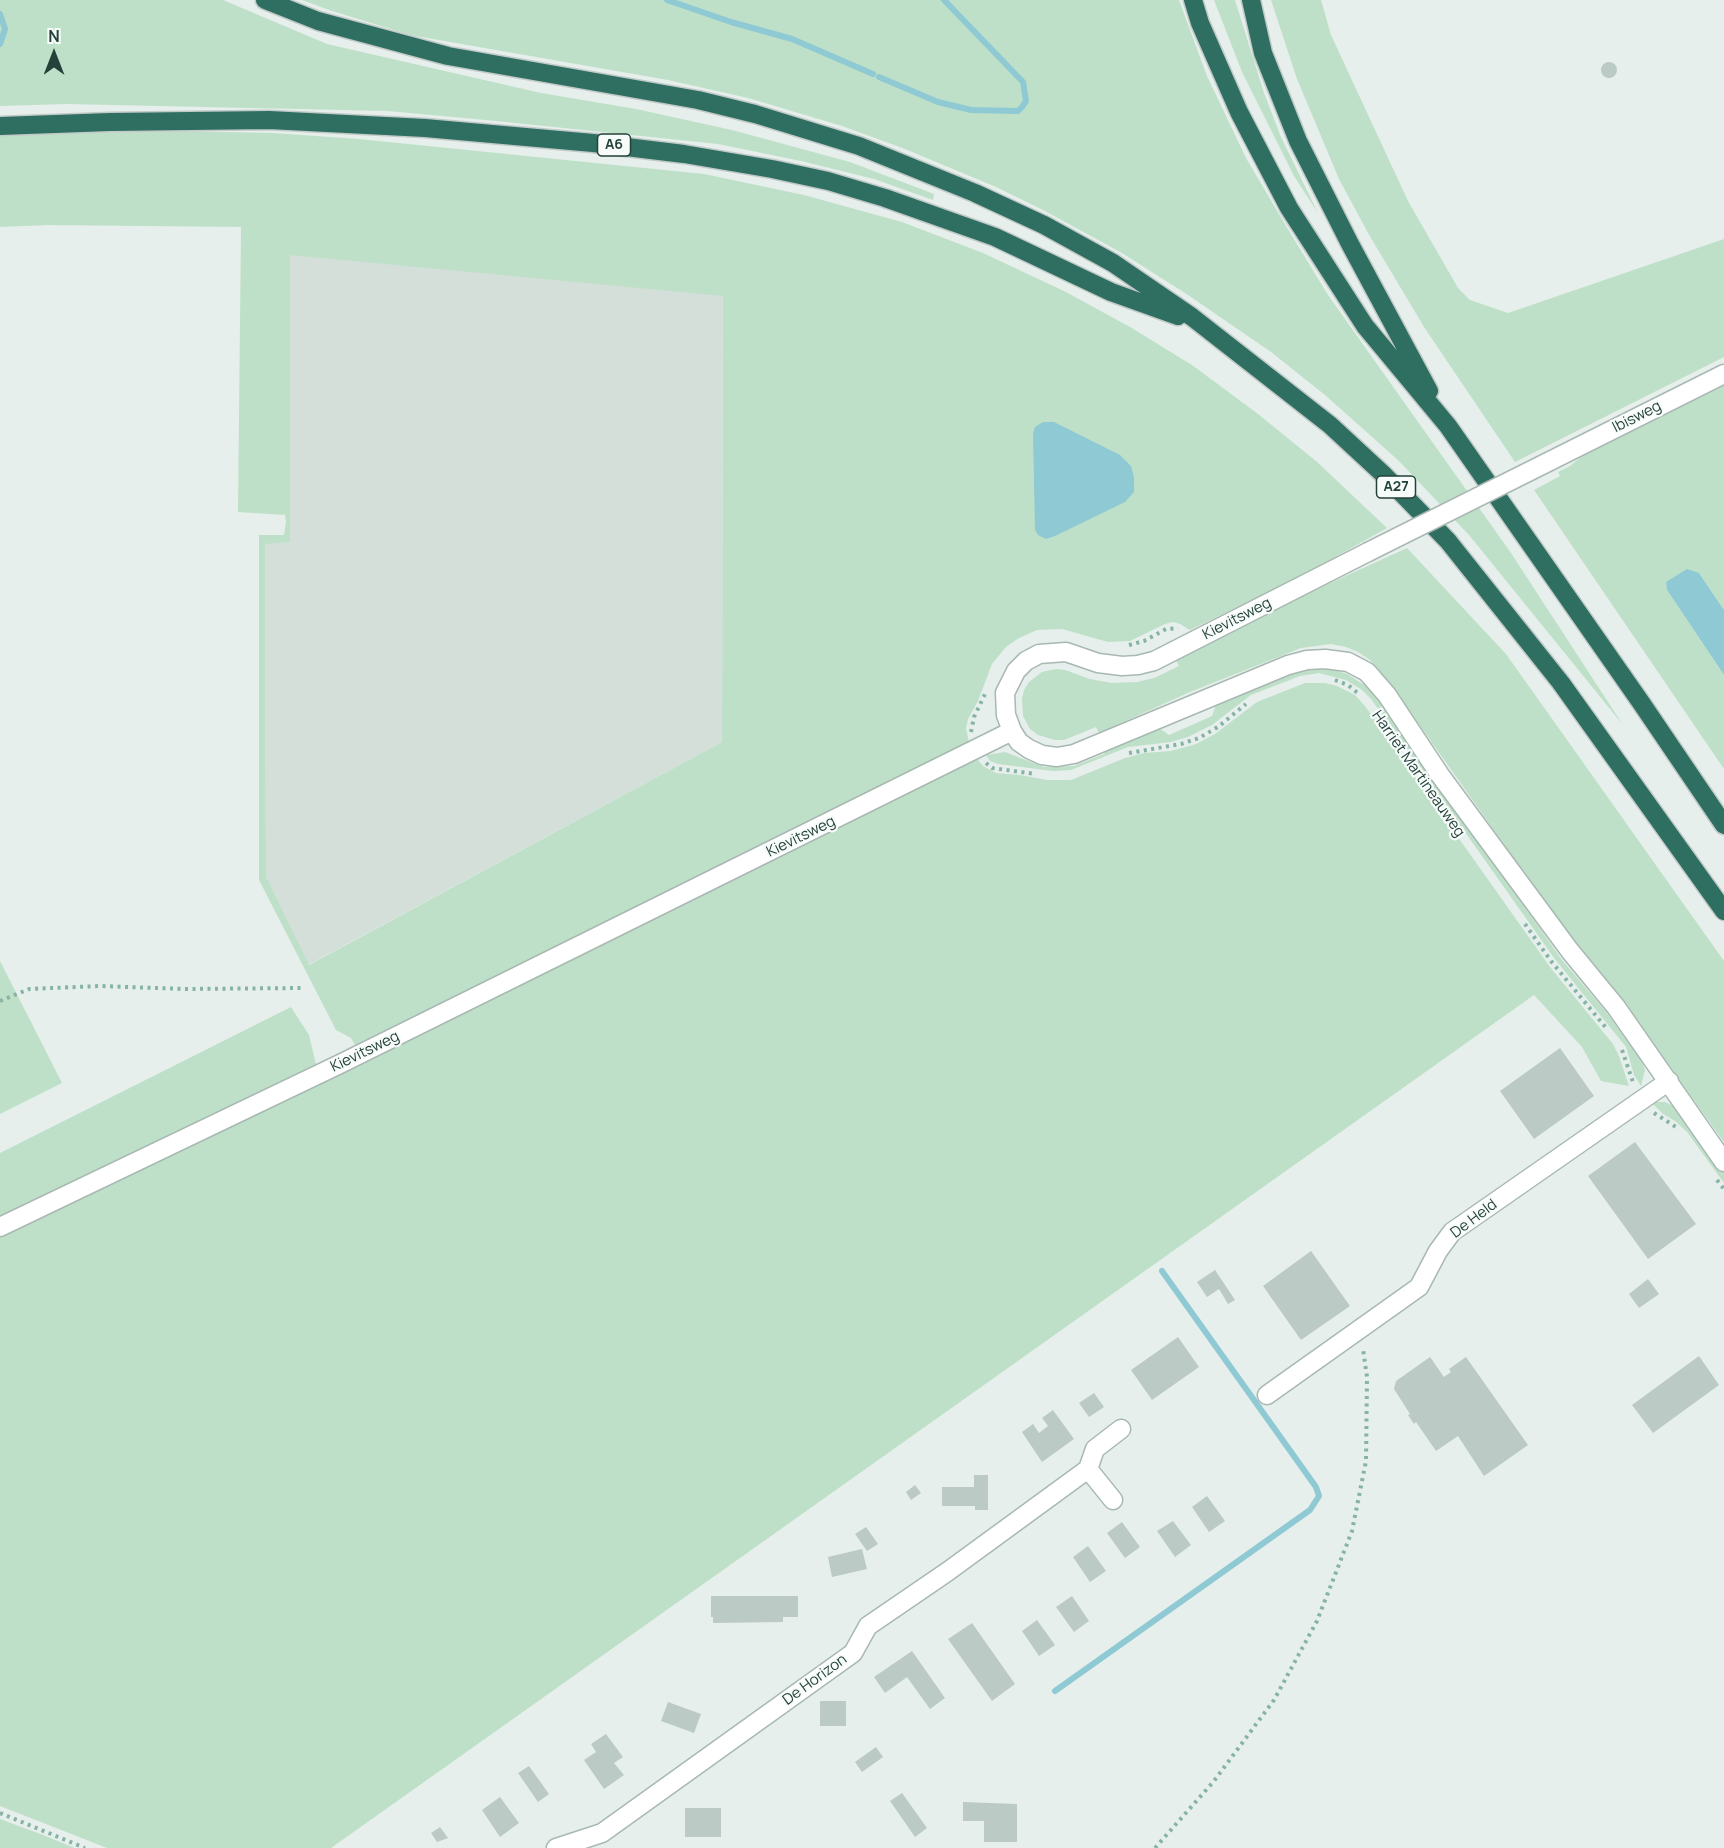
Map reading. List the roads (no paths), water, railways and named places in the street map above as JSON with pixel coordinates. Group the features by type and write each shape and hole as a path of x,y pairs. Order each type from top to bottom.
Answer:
{"highway":[{"path":"265,0 318,21 448,56 698,100 755,114 859,146 966,189 1044,225 1113,263 1200,323"},
{"path":"1193,0 1239,112 1289,208 1365,326 1448,426 1724,825"},
{"path":"1251,0 1263,53 1298,141 1350,244 1448,426"},
{"name":"A6","path":"0,126 268,120 436,129 593,143 695,156 828,181 885,198 995,237 1111,292 1200,323"},
{"name":"A27","path":"1200,323 1330,424 1383,474 1448,541 1561,683 1724,911"}],"street":[{"name":"Ibisweg","path":"1550,461 1724,374"},
{"name":"Kievitsweg","path":"0,1227 340,1064 1012,731 1006,715 1005,693 1016,671 1026,661 1039,654 1066,652 1098,663 1122,666 1154,661 1550,461"},
{"name":"Harriet Martineauweg","path":"1012,731 1019,742 1029,749 1057,757 1066,756 1288,665 1325,659 1348,662 1367,672 1387,695 1440,774 1563,942 1616,1007 1669,1081 1692,1117 1718,1167"},
{"name":"De Held","path":"1267,1395 1419,1287 1438,1251 1452,1232 1669,1081"},
{"name":"De Horizon","path":"556,1848 602,1833 853,1653 868,1626 947,1572 1088,1469 1095,1449 1121,1429"},
{"path":"1088,1469 1113,1500"}],"water":[{"path":"1043,422 1054,422 1120,455 1131,466 1134,478 1134,492 1125,502 1046,539 1038,535 1035,530 1033,434 1035,427"},
{"path":"1687,569 1699,573 1724,610 1724,675 1667,590 1666,582"}],"waterway":[{"path":"667,0 731,22 792,39 873,74"},
{"path":"879,77 938,102 971,110 1018,111 1022,107 1026,101 1023,82 944,0"},
{"path":"0,14 5,29 0,44"},
{"path":"1055,1691 1310,1510 1319,1496 1316,1487 1162,1271"}]}
